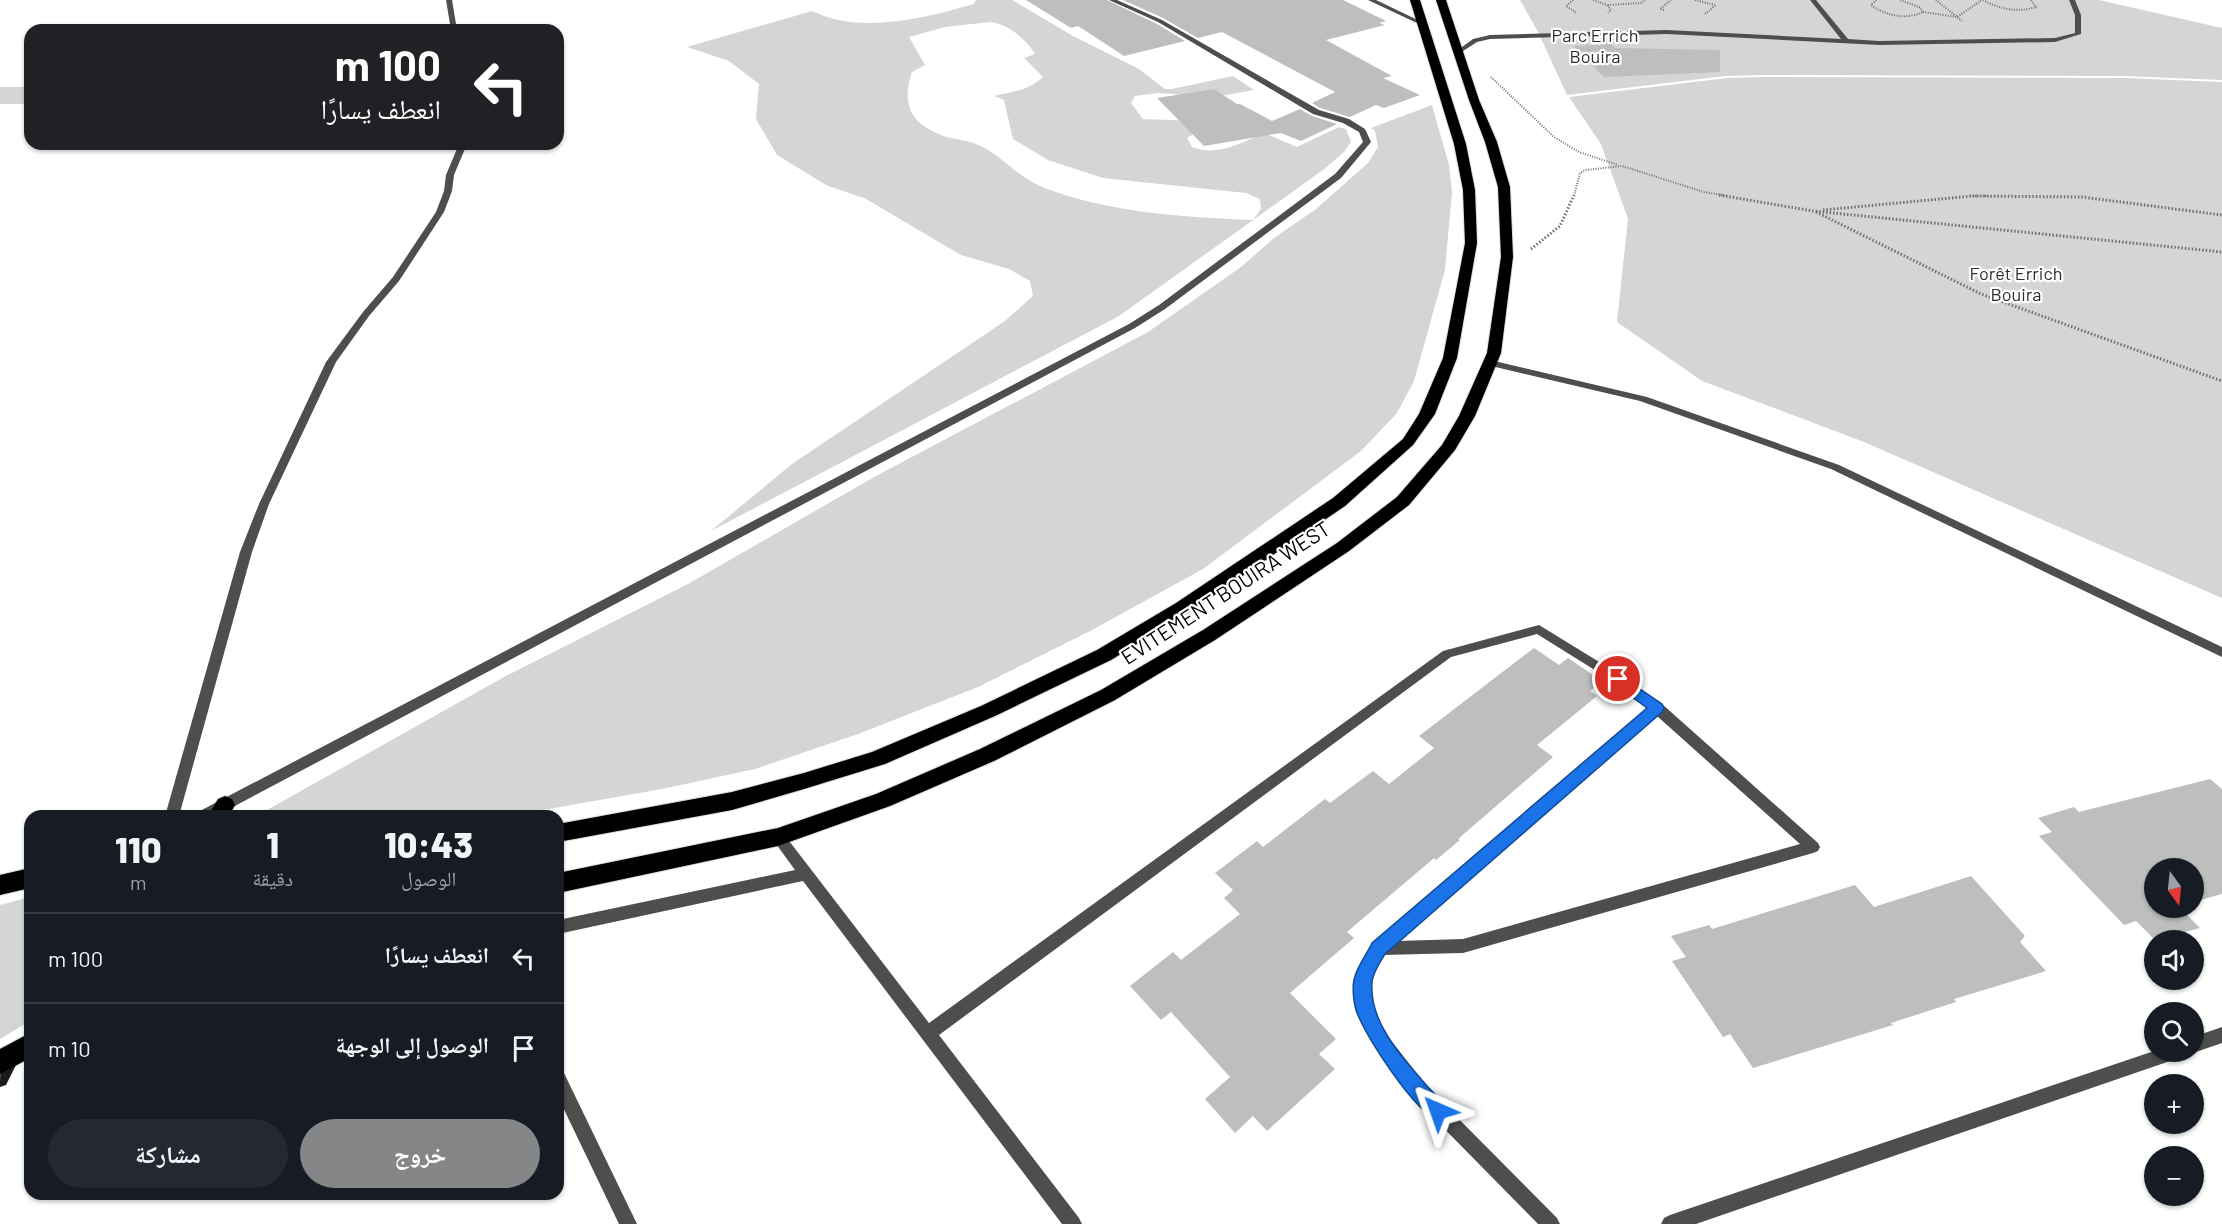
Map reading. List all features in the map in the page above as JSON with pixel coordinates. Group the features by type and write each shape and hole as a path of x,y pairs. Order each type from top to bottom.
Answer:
{"highway":[{"name":"EVITEMENT BOUIRA WEST","path":"564,832 732,801 804,781 878,758 988,711 1104,655 1182,608 1339,502 1393,457 1408,442 1427,414 1450,358 1471,243 1470,190 1460,144 1415,0"},
{"name":"EVITEMENT BOUIRA WEST","path":"564,882 778,837 883,800 976,760 1108,694 1209,635 1342,547 1403,501 1430,472 1467,416 1490,363 1494,353 1507,257 1504,187 1491,142 1474,100 1441,0"},
{"path":"1,884 24,879"}],"street":[{"path":"449,0 453,24"},
{"path":"221,810 1132,326 1162,307 1338,176 1367,142 1362,131 1346,121 1317,112 1160,21 1112,0"},
{"path":"1371,0 1421,22"},
{"path":"1813,0 1846,41"},
{"path":"1458,52 1475,40 1515,36 1666,32 1846,41 1959,43 2069,38 2078,34 2079,25 2072,0"},
{"path":"174,810 246,552 264,504 331,362 366,314 396,279 440,212 448,191 450,175 460,150"},
{"path":"1490,363 1643,399 1835,467 2222,652"},
{"path":"928,1033 1447,654 1475,644 1510,639 1539,628 1618,679 1657,708 1813,847 1463,946 1378,948"},
{"path":"1551,1224 1422,1094 1383,1044 1365,1010 1363,980 1378,948 1657,708"},
{"path":"778,837 1073,1224"},
{"path":"564,926 806,874"},
{"path":"2204,1041 2222,1035"},
{"path":"0,1079 14,1054"},
{"path":"1670,1224 2144,1062"},
{"path":"564,1091 628,1224"}],"path":[{"path":"1573,0 1566,6 1581,14"},
{"path":"1593,0 1607,5 1640,5 1646,0"},
{"path":"1695,0 1716,5"},
{"path":"1711,4 1714,0"},
{"path":"1876,0 1871,5 1886,13 1910,16 1923,12 1957,17 1982,0 2001,8 2019,10 2036,7 2031,0"},
{"path":"1900,0 1919,6 1923,12"},
{"path":"1604,14 1611,10 1607,5"},
{"path":"1458,52 1484,70 1554,137 1580,152 1704,192 1814,211 2222,252"},
{"path":"1507,257 1529,250 1544,242 1555,232 1572,208 1580,173 1586,170 1622,166"},
{"path":"1814,211 1972,196 2082,197 2222,215"},
{"path":"1814,211 1981,294 2222,381"}],"green space":[{"path":"976,0 1012,0 1073,36 1139,69 1165,89 1233,76 1254,90 1215,97 1158,93 1135,96 1131,103 1143,119 1195,121 1206,126 1187,138 1192,147 1201,150 1220,150 1264,133 1297,147 1339,127 1346,129 1351,142 1344,152 1323,170 1119,316 711,531 792,464 1005,321 1033,296 1030,281 1009,269 961,255 866,199 826,185 777,155 756,119 759,84 729,61 687,47 812,11 851,22 872,23 914,19 974,4","holes":["997,23 1010,29 1027,43 1035,54 1024,58 1043,77 1026,88 994,96 1004,100 1013,139 1048,160 1103,178 1246,193 1260,199 1261,209 1253,220 1146,212 1067,196 1033,183 987,149 970,142 947,137 918,121 909,105 909,84 912,72 925,65 909,37 945,27"]},
{"name":"Parc Errich Bouira","path":"1520,0 2099,0 2222,28 2222,80 2123,76 1764,75 1725,76 1567,95 1538,32"},
{"name":"Forêt Errich Bouira","path":"1727,78 2126,78 2222,82 2222,598 1864,442 1702,381 1617,322 1628,219 1601,144 1569,97"},
{"path":"0,87 24,87 24,104 0,104"},
{"path":"1432,105 1449,165 1452,192 1445,270 1414,381 1397,413 1361,451 1203,569 1092,630 978,687 858,734 755,769 662,789 543,810 267,810 504,677 688,584 876,476 1148,332 1241,267 1274,238 1316,209 1368,163 1378,147 1375,131 1371,128"},
{"path":"24,899 24,1025 0,1039 0,905"}],"building":[{"path":"1026,0 1107,0 1157,24 1185,41 1124,56 1078,26 1071,28"},
{"path":"1123,0 1343,0 1386,21 1379,23 1385,25 1326,40 1392,76 1383,78 1420,95 1384,108 1376,105 1350,117 1320,108 1312,103 1335,92 1222,32 1198,38 1163,18"},
{"path":"1611,44 1615,48 1720,50 1720,72 1604,77 1574,46"},
{"path":"1214,89 1237,104 1272,121 1300,109 1312,116 1337,124 1301,141 1281,133 1204,146 1157,98"},
{"path":"1534,648 1559,665 1568,658 1602,681 1590,691 1597,696 1537,745 1553,757 1458,839 1460,840 1436,860 1434,858 1347,932 1354,938 1290,993 1336,1039 1319,1054 1335,1069 1267,1131 1253,1116 1235,1133 1205,1099 1230,1077 1171,1012 1161,1020 1130,986 1173,952 1181,960 1240,914 1224,898 1233,890 1215,873 1257,841 1263,847 1325,799 1330,803 1373,771 1389,784 1434,748 1419,736"},
{"path":"2210,779 2222,789 2222,894 2204,899 2204,858 2144,858 2144,918 2190,918 2200,928 2145,930 2136,921 2124,925 2039,836 2052,832 2038,818 2074,807 2079,812"},
{"path":"1971,876 2025,936 2020,942 2046,971 1954,999 1956,1002 1891,1023 1893,1025 1753,1068 1730,1034 1723,1037 1672,961 1686,957 1671,936 1709,925 1712,929 1855,885 1874,907"}],"route":[{"path":"1438,1111 1383,1044 1365,1010 1363,980 1378,948 1657,708 1618,679"}]}
